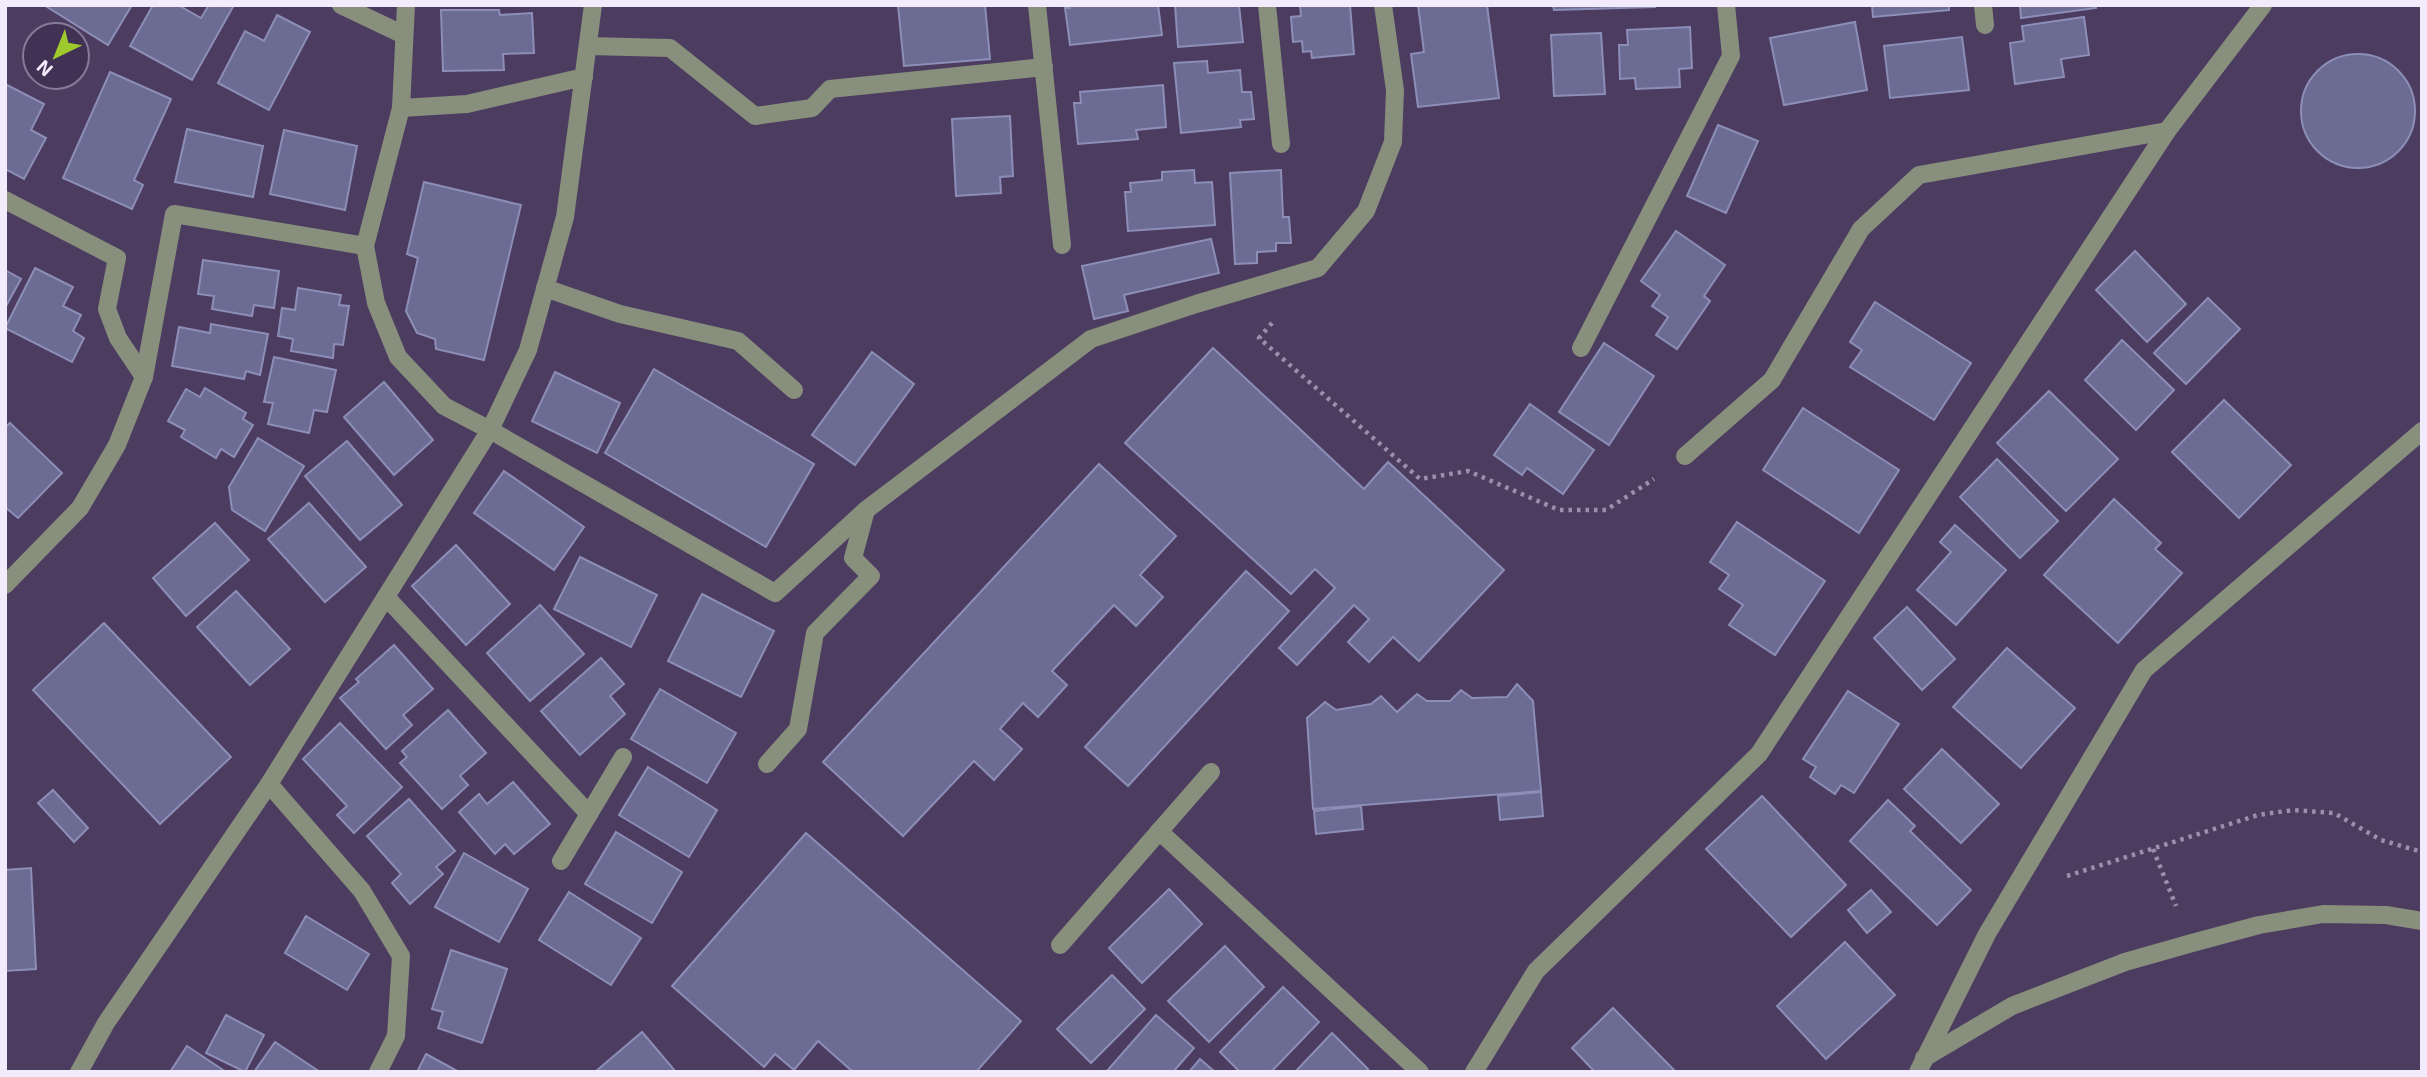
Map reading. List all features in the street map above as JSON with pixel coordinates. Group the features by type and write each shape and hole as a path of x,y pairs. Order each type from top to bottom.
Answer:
{"street":[{"path":"341,5 404,35"},
{"path":"406,5 401,108 365,246 376,303 398,357 444,407 490,430 775,593 866,510 1091,339 1318,268 1366,211 1394,142 1395,90 1383,5"},
{"path":"79,1072 106,1023 269,784 490,430 528,350 565,217 593,5"},
{"path":"1037,5 1062,245"},
{"path":"1267,5 1281,144"},
{"path":"1581,348 1731,56 1726,5"},
{"path":"1983,5 1985,25"},
{"path":"1474,1072 1536,971 1759,754 2167,131 2262,6"},
{"path":"588,46 670,48 755,116 812,108 830,89 1044,67"},
{"path":"401,108 467,104 584,77"},
{"path":"1685,456 1772,380 1861,229 1919,176 2167,131"},
{"path":"5,200 117,258 107,309 118,338 144,377"},
{"path":"5,585 80,508 117,445 144,377 174,214 365,246"},
{"path":"545,288 620,314 738,341 794,390"},
{"path":"1921,1065 1987,934 2144,670 2422,432"},
{"path":"767,764 798,729 815,633 871,576 853,558 866,510"},
{"path":"386,597 589,814"},
{"path":"561,861 623,757"},
{"path":"1060,945 1211,772"},
{"path":"269,784 362,891 401,956 396,1036 378,1072"},
{"path":"1159,831 1420,1072"},
{"path":"1921,1065 2012,1006 2125,962 2259,925 2323,914 2386,915 2422,921"}],"path":[{"path":"1276,318 1259,338 1420,479 1468,471 1559,510 1606,510 1635,493 1685,456"},
{"path":"2073,864 2066,876 2258,815 2293,810 2334,813 2381,840 2422,852"},
{"path":"2152,849 2192,943"}],"building":[{"path":"44,5 132,5 108,45 91,34 91,21 70,21"},
{"path":"153,5 178,5 201,18 209,5 234,5 192,80 130,46"},
{"path":"898,5 985,5 990,59 904,66"},
{"path":"1070,5 1158,5 1162,35 1070,45 1065,8 1070,8"},
{"path":"1175,5 1239,5 1243,42 1178,47"},
{"path":"1300,5 1350,5 1354,54 1312,58 1311,51 1303,52 1302,41 1293,42 1291,17 1301,16"},
{"path":"1418,5 1487,5 1499,98 1418,107 1411,54 1424,52"},
{"path":"1553,5 1655,5 1655,7 1554,10"},
{"path":"1872,5 1949,5 1949,10 1873,17"},
{"path":"2020,5 2095,5 2096,8 2021,18"},
{"path":"441,10 499,10 500,15 532,13 534,53 503,54 504,70 443,71"},
{"path":"277,15 310,32 269,110 218,83 245,31 264,41"},
{"path":"2084,17 2089,55 2061,59 2064,77 2015,84 2010,43 2024,41 2022,26"},
{"path":"1855,22 1867,90 1784,105 1770,38"},
{"path":"1690,27 1692,68 1679,69 1680,87 1636,89 1635,78 1620,79 1619,45 1628,45 1627,30"},
{"path":"1601,33 1605,94 1554,96 1551,35"},
{"path":"1962,37 1969,90 1890,98 1884,46"},
{"path":"2358,54 2380,58 2399,70 2411,89 2415,111 2411,133 2399,152 2380,164 2358,168 2336,164 2317,152 2305,133 2301,111 2305,89 2317,70 2336,58"},
{"path":"1207,61 1208,73 1240,70 1242,92 1251,92 1254,119 1240,120 1241,127 1181,133 1174,63"},
{"path":"110,72 171,99 134,180 143,185 132,209 63,178"},
{"path":"5,84 44,104 31,130 46,138 24,179 5,169"},
{"path":"1163,85 1166,127 1136,130 1138,139 1078,144 1074,103 1081,103 1080,92"},
{"path":"1010,116 1013,176 1000,177 1001,193 956,196 952,119"},
{"path":"1718,125 1758,141 1726,213 1687,196"},
{"path":"187,129 263,146 253,197 175,182"},
{"path":"284,130 357,146 345,210 270,194"},
{"path":"1194,170 1195,183 1212,182 1215,225 1128,231 1125,192 1131,192 1130,183 1162,180 1162,172"},
{"path":"1281,170 1283,217 1289,217 1291,243 1276,243 1276,251 1257,252 1257,263 1235,264 1230,173"},
{"path":"424,182 521,205 484,360 436,349 435,339 417,333 406,311 418,258 407,254"},
{"path":"1676,231 1725,265 1704,296 1710,301 1677,349 1656,335 1668,317 1652,306 1660,295 1641,281"},
{"path":"1211,239 1219,273 1124,295 1128,311 1094,319 1082,266"},
{"path":"2135,251 2186,304 2147,342 2096,290"},
{"path":"203,260 279,271 274,308 254,305 252,316 212,309 214,296 198,294"},
{"path":"35,268 73,287 63,306 81,315 73,331 84,338 72,362 5,328"},
{"path":"5,270 21,279 5,308"},
{"path":"298,288 341,295 339,305 349,306 343,345 334,344 333,358 291,351 293,339 278,336 282,308 295,310"},
{"path":"2208,298 2240,329 2186,384 2154,353"},
{"path":"1875,302 1971,363 1934,420 1850,367 1862,350 1850,342"},
{"path":"211,324 268,334 260,375 246,371 244,379 172,366 179,327 210,333"},
{"path":"2122,340 2174,390 2136,430 2085,380"},
{"path":"1604,343 1654,376 1609,445 1559,412"},
{"path":"1213,348 1364,489 1388,462 1504,570 1419,661 1393,637 1369,662 1348,642 1369,619 1354,605 1297,665 1279,648 1335,588 1315,569 1291,594 1125,443"},
{"path":"872,352 914,384 855,465 812,435"},
{"path":"274,357 336,370 327,412 314,410 309,433 268,424 273,403 264,402"},
{"path":"654,369 814,464 766,547 605,453"},
{"path":"555,372 620,403 597,453 532,421"},
{"path":"384,382 433,440 394,475 344,417"},
{"path":"205,388 246,413 243,419 253,425 234,457 221,449 216,458 181,437 185,430 168,421 186,389 200,397"},
{"path":"2049,391 2118,459 2066,511 1997,443"},
{"path":"2224,400 2291,465 2239,518 2172,452"},
{"path":"1530,404 1594,450 1563,494 1527,468 1522,475 1494,455"},
{"path":"1803,408 1899,470 1859,533 1763,470"},
{"path":"10,423 62,473 18,518 5,507 5,428"},
{"path":"258,438 304,466 265,531 232,510 229,487"},
{"path":"347,441 402,505 360,540 305,476"},
{"path":"1997,459 2058,521 2020,558 1960,497"},
{"path":"1099,464 1176,536 1140,575 1163,597 1136,626 1114,605 1052,671 1067,685 1038,717 1023,703 1000,729 1022,749 994,780 974,761 903,836 823,762"},
{"path":"504,471 584,527 554,570 474,513"},
{"path":"2114,499 2161,543 2155,549 2182,573 2118,643 2044,575"},
{"path":"309,503 366,567 325,602 268,539"},
{"path":"1737,522 1825,581 1775,655 1729,625 1743,605 1719,589 1729,575 1710,562"},
{"path":"215,523 249,560 186,616 153,578"},
{"path":"1955,525 2006,570 1956,625 1917,590 1951,552 1940,542"},
{"path":"456,545 510,604 466,645 412,586"},
{"path":"580,557 657,595 631,647 554,609"},
{"path":"1246,571 1289,611 1128,786 1085,747"},
{"path":"236,591 290,649 250,685 197,627"},
{"path":"702,594 774,631 741,697 668,661"},
{"path":"540,605 584,654 530,701 487,653"},
{"path":"1907,607 1955,659 1922,690 1874,638"},
{"path":"104,623 231,757 160,824 33,690"},
{"path":"394,645 433,689 403,715 412,725 386,749 340,698 359,682 356,679"},
{"path":"2007,648 2075,708 2021,768 1953,707"},
{"path":"601,658 624,684 610,696 625,714 580,755 541,711"},
{"path":"1517,684 1533,701 1541,791 1313,809 1307,718 1325,702 1336,710 1371,704 1381,696 1397,712 1417,694 1427,701 1450,701 1461,690 1472,698 1507,697"},
{"path":"660,689 736,733 707,783 631,739"},
{"path":"1848,691 1899,724 1854,793 1841,785 1835,794 1810,777 1816,767 1803,759"},
{"path":"448,710 486,753 460,776 468,785 442,809 400,763 407,757 402,751"},
{"path":"340,723 402,787 354,833 337,815 347,806 303,759"},
{"path":"1942,749 1999,804 1961,843 1904,789"},
{"path":"648,767 717,810 689,857 619,815"},
{"path":"513,782 550,824 514,854 505,844 495,854 459,812 479,794 487,804"},
{"path":"53,790 88,828 74,842 38,803"},
{"path":"1541,792 1543,816 1500,820 1498,796"},
{"path":"1762,796 1846,885 1791,937 1706,849"},
{"path":"409,799 455,851 436,867 443,874 410,904 392,883 401,874 367,836"},
{"path":"1888,800 1915,826 1910,831 1971,890 1937,925 1850,841"},
{"path":"1361,806 1363,829 1316,834 1314,811"},
{"path":"616,832 682,872 652,923 585,884"},
{"path":"806,833 1021,1021 976,1072 853,1072 818,1041 794,1070 775,1054 764,1067 672,986"},
{"path":"464,853 528,889 499,942 435,907"},
{"path":"31,868 36,969 5,971 5,870"},
{"path":"1169,889 1202,924 1142,983 1109,948"},
{"path":"1871,890 1891,912 1867,933 1848,910"},
{"path":"569,892 641,938 611,985 539,940"},
{"path":"306,916 369,954 347,990 285,953"},
{"path":"1845,942 1895,995 1826,1059 1777,1006"},
{"path":"1225,946 1264,987 1209,1042 1168,1001"},
{"path":"451,950 507,969 482,1043 438,1028 443,1012 432,1009"},
{"path":"1112,975 1145,1009 1091,1063 1057,1029"},
{"path":"1283,987 1319,1022 1271,1072 1240,1072 1220,1052"},
{"path":"1613,1008 1676,1072 1595,1072 1572,1048"},
{"path":"226,1015 264,1035 245,1072 206,1053"},
{"path":"1156,1015 1194,1048 1173,1072 1106,1072"},
{"path":"642,1032 676,1072 595,1072"},
{"path":"1332,1033 1368,1069 1365,1072 1295,1072"},
{"path":"275,1042 320,1072 254,1072"},
{"path":"187,1046 226,1072 170,1072"},
{"path":"426,1054 459,1072 417,1072"},
{"path":"1200,1059 1215,1072 1189,1072"}]}
